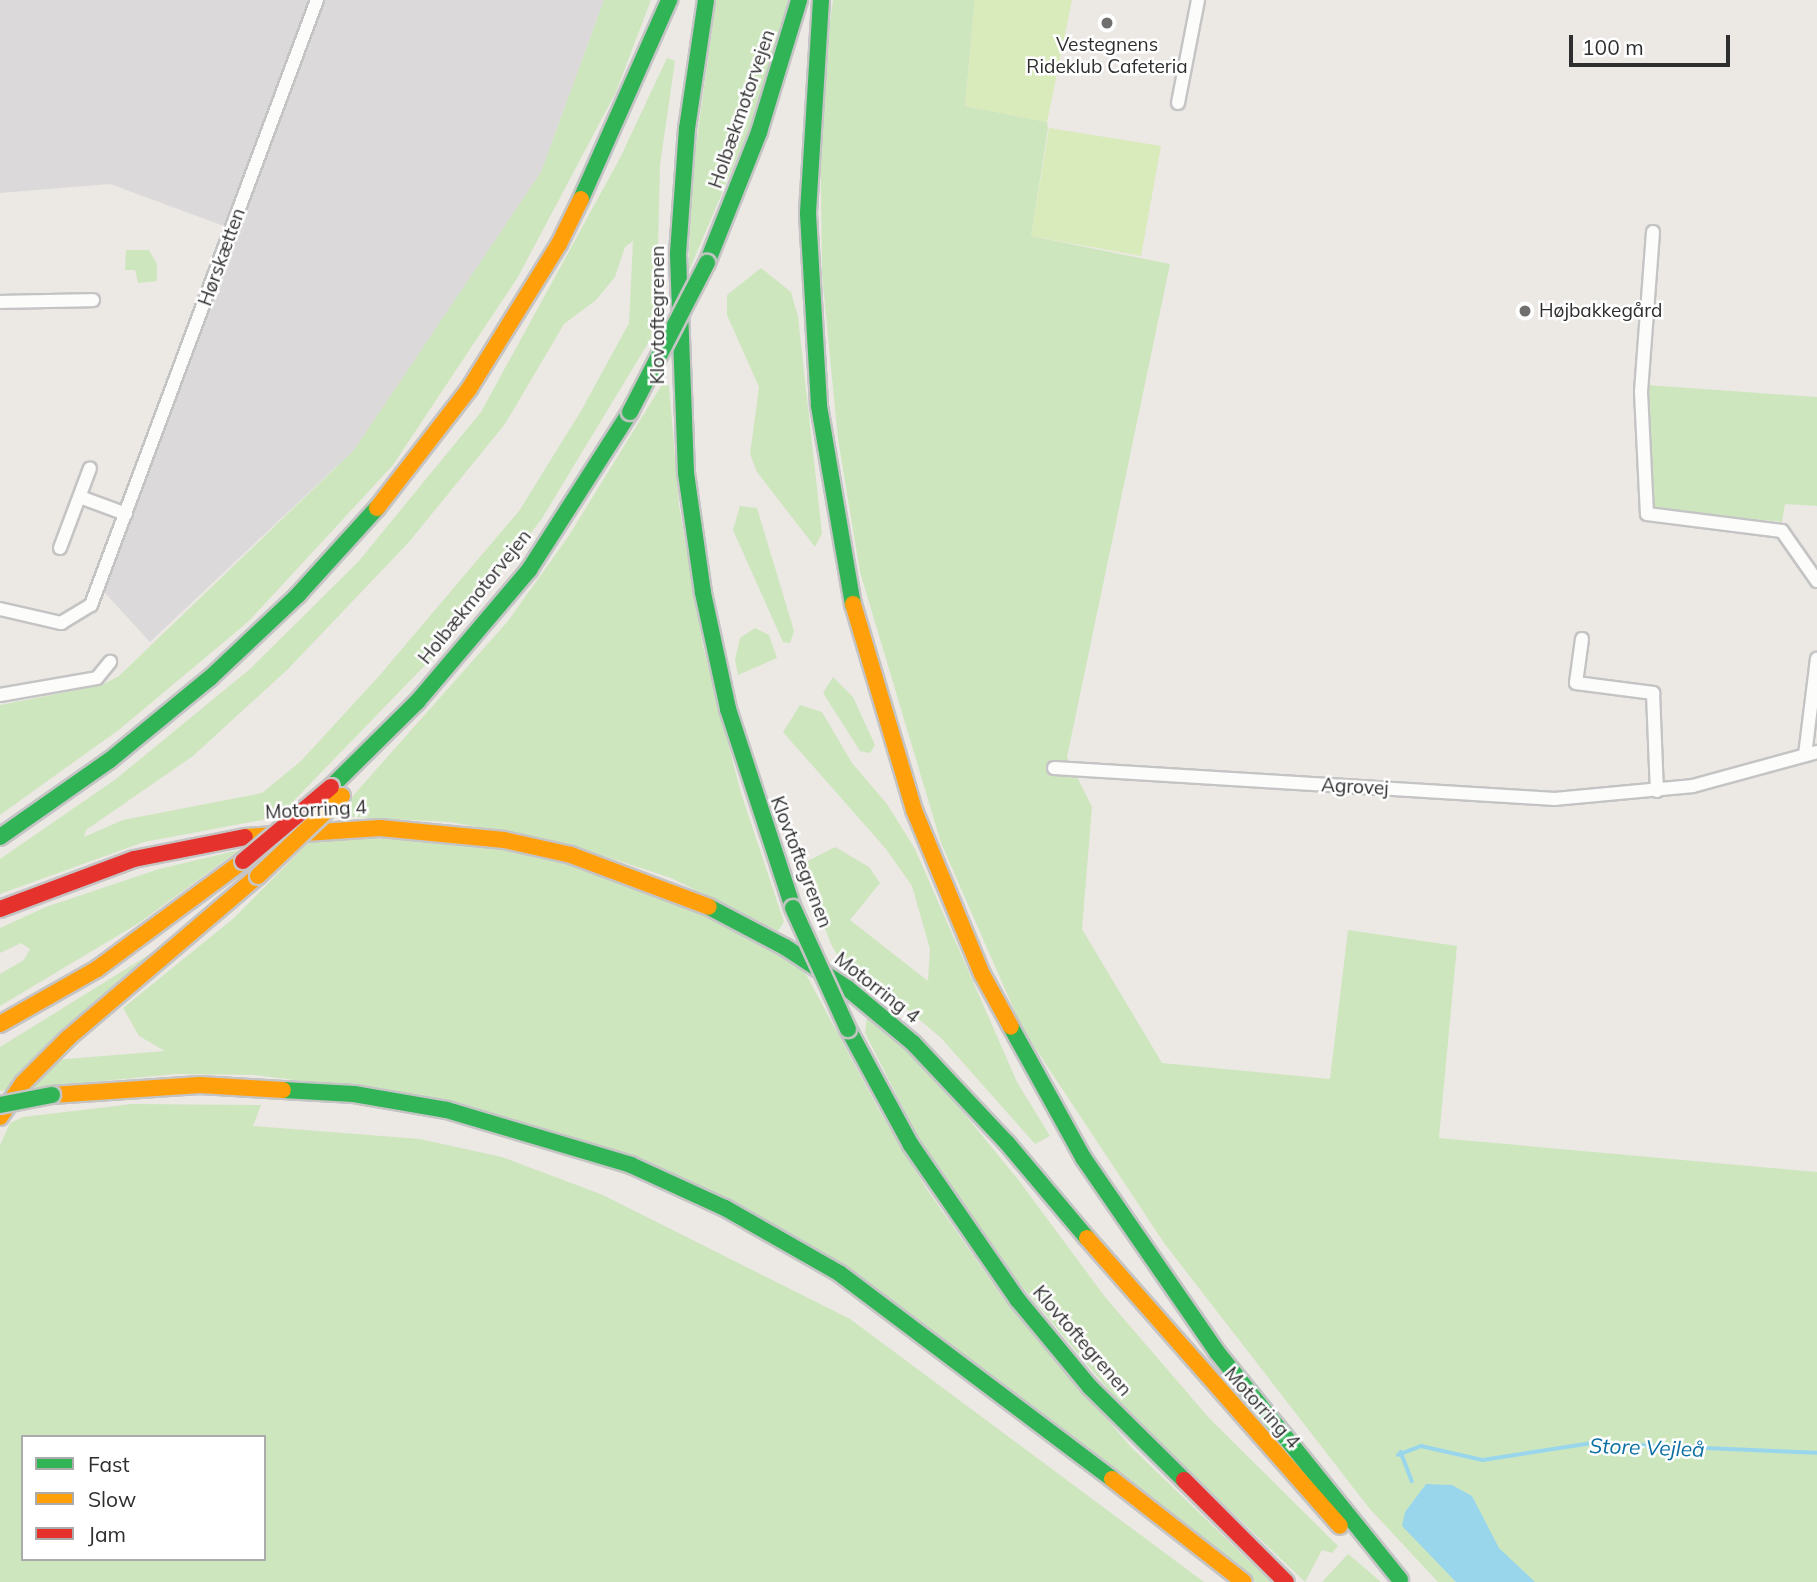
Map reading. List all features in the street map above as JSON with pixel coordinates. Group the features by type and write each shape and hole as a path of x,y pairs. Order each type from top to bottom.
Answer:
{"highway":[{"path":"0,837 110,760 210,678 298,595 383,502 476,379 559,244 613,136 669,0"},
{"name":"Klovtoftegrenen","path":"706,0 690,103 679,230 679,376 686,472 703,593 728,709 793,908 848,1029 911,1144 1018,1300 1107,1405 1286,1582"},
{"name":"Holbækmotorvejen","path":"336,792 453,674 484,624 529,570 630,412 707,263 759,132 799,0"},
{"path":"821,0 811,115 808,214 819,406 853,604 918,821 995,998 1112,1205 1217,1352 1401,1581"},
{"path":"0,1024 97,969 336,792"},
{"path":"0,1117 23,1083 68,1038 258,876 336,792"},
{"name":"Motorring 4","path":"0,909 134,859 254,835 326,829 441,832 504,840 571,855 687,895 785,947 847,988 913,1043 1007,1143 1255,1433 1355,1542 1401,1581"},
{"path":"0,1105 52,1095 200,1084 354,1094 447,1110 631,1165 725,1208 839,1273 939,1345 1244,1582"}],"street":[{"name":"Hørskætten","path":"0,609 45,622 61,622 84,613 96,595 317,0"},
{"path":"1178,103 1198,0"},
{"path":"1653,232 1641,392 1647,514 1782,531 1817,580"},
{"path":"0,302 93,300"},
{"path":"60,548 90,468"},
{"path":"80,497 126,514"},
{"path":"1582,639 1576,683 1654,694 1657,792"},
{"name":"Agrovej","path":"1054,768 1555,799 1657,792 1811,753 1817,659"},
{"path":"0,695 97,678 110,662"}],"shaded area":[{"path":"0,0 604,0 541,172 354,450 150,642 95,582 224,226 110,184 0,193"}],"green space":[{"path":"604,0 651,0 616,92 518,277 393,465 249,621 120,729 0,815 0,705 102,685 119,676 354,450 541,172"},
{"path":"716,0 789,0 755,116 688,273 693,167"},
{"path":"833,0 975,0 965,106 1047,122 1031,236 1170,264 1067,757 1092,807 1082,929 1162,1063 1330,1079 1348,930 1457,946 1439,1138 1817,1172 1817,1582 1438,1582 1369,1508 1164,1243 1022,1028 941,843 860,572 838,439 822,275 820,94"},
{"path":"975,0 1072,0 1047,122 965,106"},
{"path":"667,58 675,61 660,165 656,330 541,520 433,657 278,817 144,842 0,894 0,859 116,779 250,669 358,562 481,412 620,158","holes":["633,241 629,323 581,411 519,511 379,676 301,761 262,793 123,820 84,837 86,830 193,756 288,669 409,542 505,424 564,324 596,300 615,277 625,247"]},
{"path":"1049,128 1161,146 1141,256 1031,236"},
{"path":"126,250 149,250 157,264 157,281 138,283 135,270 125,270"},
{"path":"761,268 791,292 798,317 822,533 815,547 757,472 750,454 759,387 727,315 727,295"},
{"path":"663,383 669,386 679,505 703,646 741,793 784,922 778,931 671,878 564,843 450,822 335,816 508,621 568,537"},
{"path":"1647,385 1817,397 1817,506 1785,504 1782,522 1650,508"},
{"path":"740,506 757,508 794,631 790,643 783,642 733,530"},
{"path":"755,628 769,635 777,658 738,675 735,660 740,638"},
{"path":"833,677 853,697 875,745 870,753 860,751 823,693"},
{"path":"800,705 822,712 852,763 887,804 915,849 1017,1082 1050,1136 1035,1144 941,1038 881,987 845,969 831,944 800,865 835,847 869,867 880,883 850,920 928,981 930,949 912,886 886,849 783,732"},
{"path":"316,835 493,845 643,885 801,965 880,1112 926,1188 1004,1299 1131,1447 1271,1582 1255,1582 747,1212 334,1085 253,1075 176,1074 29,1088 54,1060 165,1051 139,1036 123,1008 234,918"},
{"path":"239,850 139,923 0,1006 0,974 24,960 30,949 21,943 0,953 0,928 46,907 159,869"},
{"path":"155,951 11,1089 0,1091 0,1047"},
{"path":"867,1017 923,1063 1020,1182 1105,1297 1210,1419 1338,1546 1332,1553 1322,1550 1305,1582 1127,1412 982,1239 926,1153 865,1033"},
{"path":"132,1104 261,1105 253,1126 420,1139 502,1157 603,1195 850,1319 1204,1582 0,1582 0,1145 10,1123 23,1117"},
{"path":"1348,1554 1352,1557 1381,1582 1322,1582"}],"water":[{"path":"1426,1484 1452,1485 1472,1496 1499,1548 1535,1582 1456,1582 1402,1526 1405,1512"}],"waterway":[{"name":"Store Vejleå","path":"1398,1455 1421,1446 1483,1460 1592,1443 1817,1453"},
{"path":"1401,1452 1412,1481"}],"traffic: fast":[{"path":"581,199 669,0"},
{"path":"706,0 687,128 678,255 686,473 703,593 728,709 793,908"},
{"path":"707,263 759,132 799,0"},
{"path":"821,0 808,214 819,406 853,604"},
{"path":"630,412 707,263"},
{"path":"331,787 417,702 529,570 630,412"},
{"path":"0,837 110,760 210,678 298,595 377,508"},
{"path":"709,907 785,947 847,988 913,1043 1007,1143 1087,1238"},
{"path":"793,908 848,1029"},
{"path":"1011,1027 1084,1159 1217,1352 1400,1580"},
{"path":"848,1029 911,1145 1018,1300 1090,1387 1184,1480"},
{"path":"283,1090 354,1094 447,1110 631,1165 725,1208 839,1273 1112,1479"},
{"path":"0,1105 52,1095"}],"traffic: slow":[{"path":"377,508 469,389 559,244 581,199"},
{"path":"853,604 914,810 982,974 1011,1027"},
{"path":"258,876 342,796"},
{"path":"245,837 380,828 504,840 571,855 709,907"},
{"path":"0,1024 97,969 243,861"},
{"path":"0,1117 23,1083 68,1038 258,876"},
{"path":"52,1095 200,1085 283,1090"},
{"path":"1087,1238 1340,1526"},
{"path":"1112,1479 1244,1582"}],"traffic: jam":[{"path":"243,861 331,787"},
{"path":"0,909 134,859 245,837"},
{"path":"1184,1480 1286,1582"}],"place":[{"name":"Vestegnens Rideklub Cafeteria","path":"1107,23"},
{"name":"Højbakkegård","path":"1525,311"}]}
